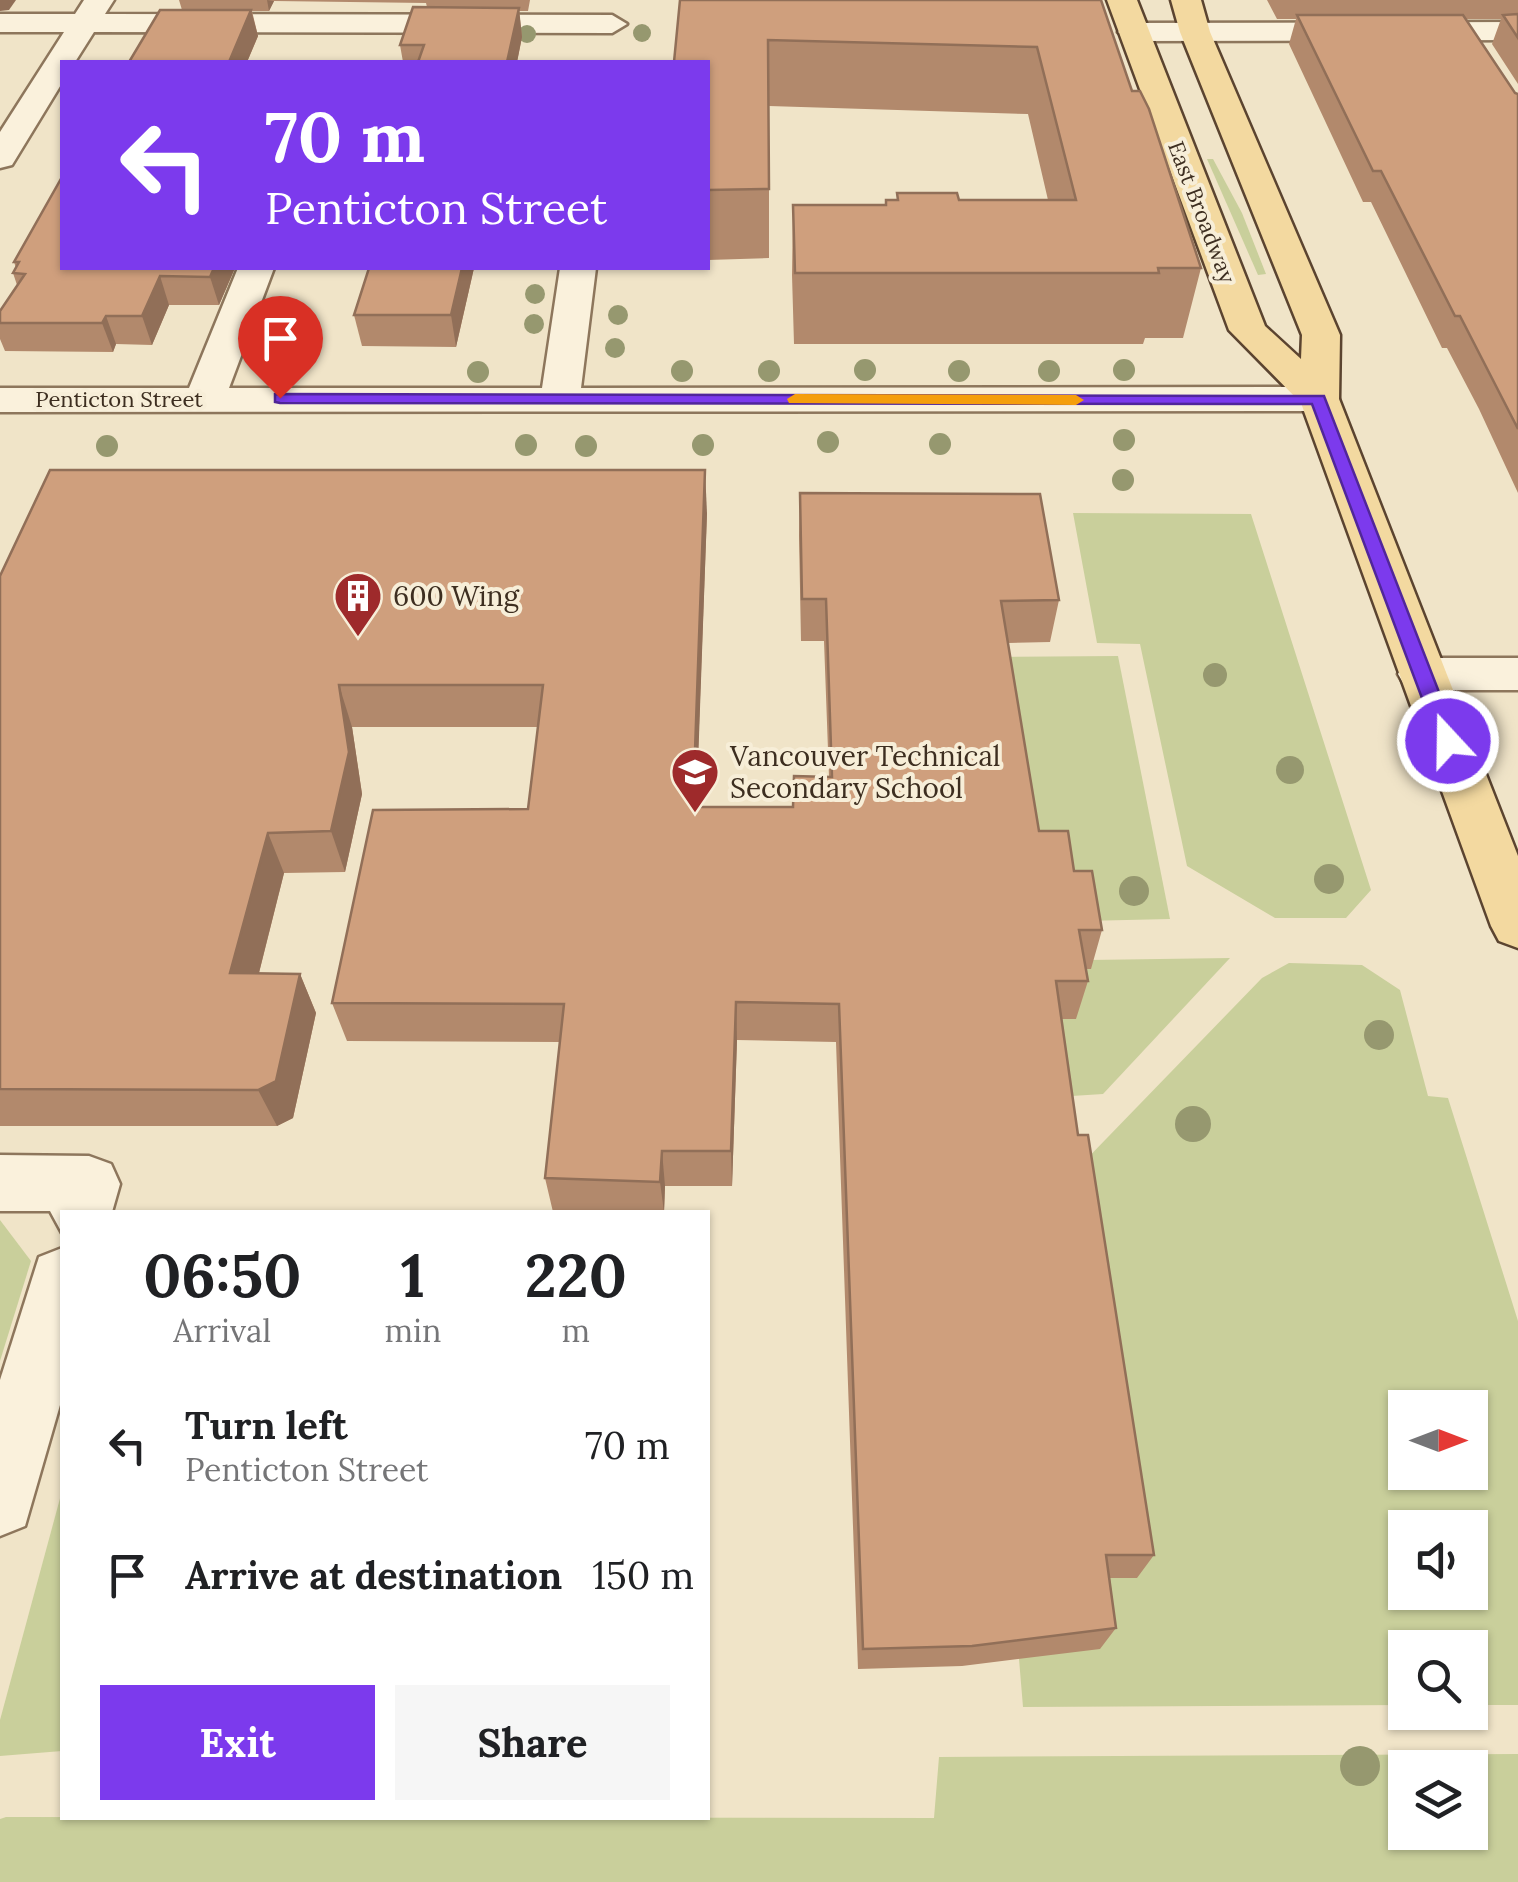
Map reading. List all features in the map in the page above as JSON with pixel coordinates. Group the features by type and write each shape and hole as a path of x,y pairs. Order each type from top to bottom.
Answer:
{"main road":[{"name":"East Broadway","path":"1128,16 1248,330 1318,400"},
{"name":"East Broadway","path":"1191,16 1320,335 1318,400 1518,926"}],"street":[{"path":"62,60 93,11"},
{"path":"0,23 93,11 349,24 612,25"},
{"path":"1128,16 1518,32"},
{"path":"1464,32 1483,60"},
{"path":"0,158 60,63"},
{"path":"205,398 255,270"},
{"path":"560,398 578,270"},
{"name":"Penticton Street","path":"0,400 1318,400"},
{"path":"1422,674 1518,674"},
{"path":"0,1182 89,1184 82,1210"},
{"path":"0,1501 60,1285"}],"green space":[{"path":"1207,159 1213,159 1242,213 1266,274 1258,275"},
{"path":"1073,513 1251,514 1371,890 1346,918 1275,918 1187,866 1140,644 1097,643"},
{"path":"1118,656 1170,919 1083,921 1030,872 996,657"},
{"path":"1230,958 1103,1094 1056,1097 1046,1019 1068,969 1089,960"},
{"path":"1289,963 1362,965 1400,990 1428,1096 1448,1098 1518,1321 1518,1705 1488,1705 1488,1630 1388,1630 1388,1705 1023,1707 1019,1659 1076,1170 1262,978"},
{"path":"0,1220 31,1261 0,1361"},
{"path":"60,1498 60,1751 0,1756 0,1720"},
{"path":"1488,1754 1518,1754 1518,1882 0,1882 0,1819 6,1817 934,1818 939,1757 1388,1755 1388,1850 1488,1850"}],"building":[{"path":"680,0 1101,0 1132,91 1140,91 1149,109 1201,268 1158,268 1159,273 795,273 793,205 886,205 886,200 898,200 897,193 957,193 959,200 1076,200 1037,47 768,40 769,189 710,190 710,60 674,60"},
{"path":"413,7 519,8 507,60 419,60 424,45 400,45"},
{"path":"160,10 251,10 230,60 130,60"},
{"path":"1518,14 1518,38 1503,15"},
{"path":"1297,15 1463,15 1518,94 1518,429 1381,171 1373,171"},
{"path":"60,181 60,270 213,270 210,277 160,276 142,316 106,316 102,323 0,323 0,311 25,274 13,273 19,262 14,262"},
{"path":"368,270 462,270 451,315 354,315"},
{"path":"50,470 705,470 693,807 793,807 794,776 832,777 826,599 802,599 800,493 1040,494 1059,600 1001,601 1039,831 1068,831 1074,871 1092,871 1102,930 1079,930 1088,981 1056,981 1078,1135 1088,1135 1154,1555 1106,1555 1116,1628 972,1646 863,1649 839,1004 736,1002 731,1151 662,1151 660,1182 545,1178 564,1004 332,1003 373,810 528,809 543,685 339,685 349,752 331,831 268,833 230,973 300,974 276,1081 258,1090 0,1089 0,576"}],"slow traffic":[{"path":"795,399 1076,400"}],"place":[{"name":"600 Wing","path":"358,638"},
{"name":"Vancouver Technical Secondary School","path":"695,814"}],"route":[{"path":"280,398 1318,400 1448,741"}]}
